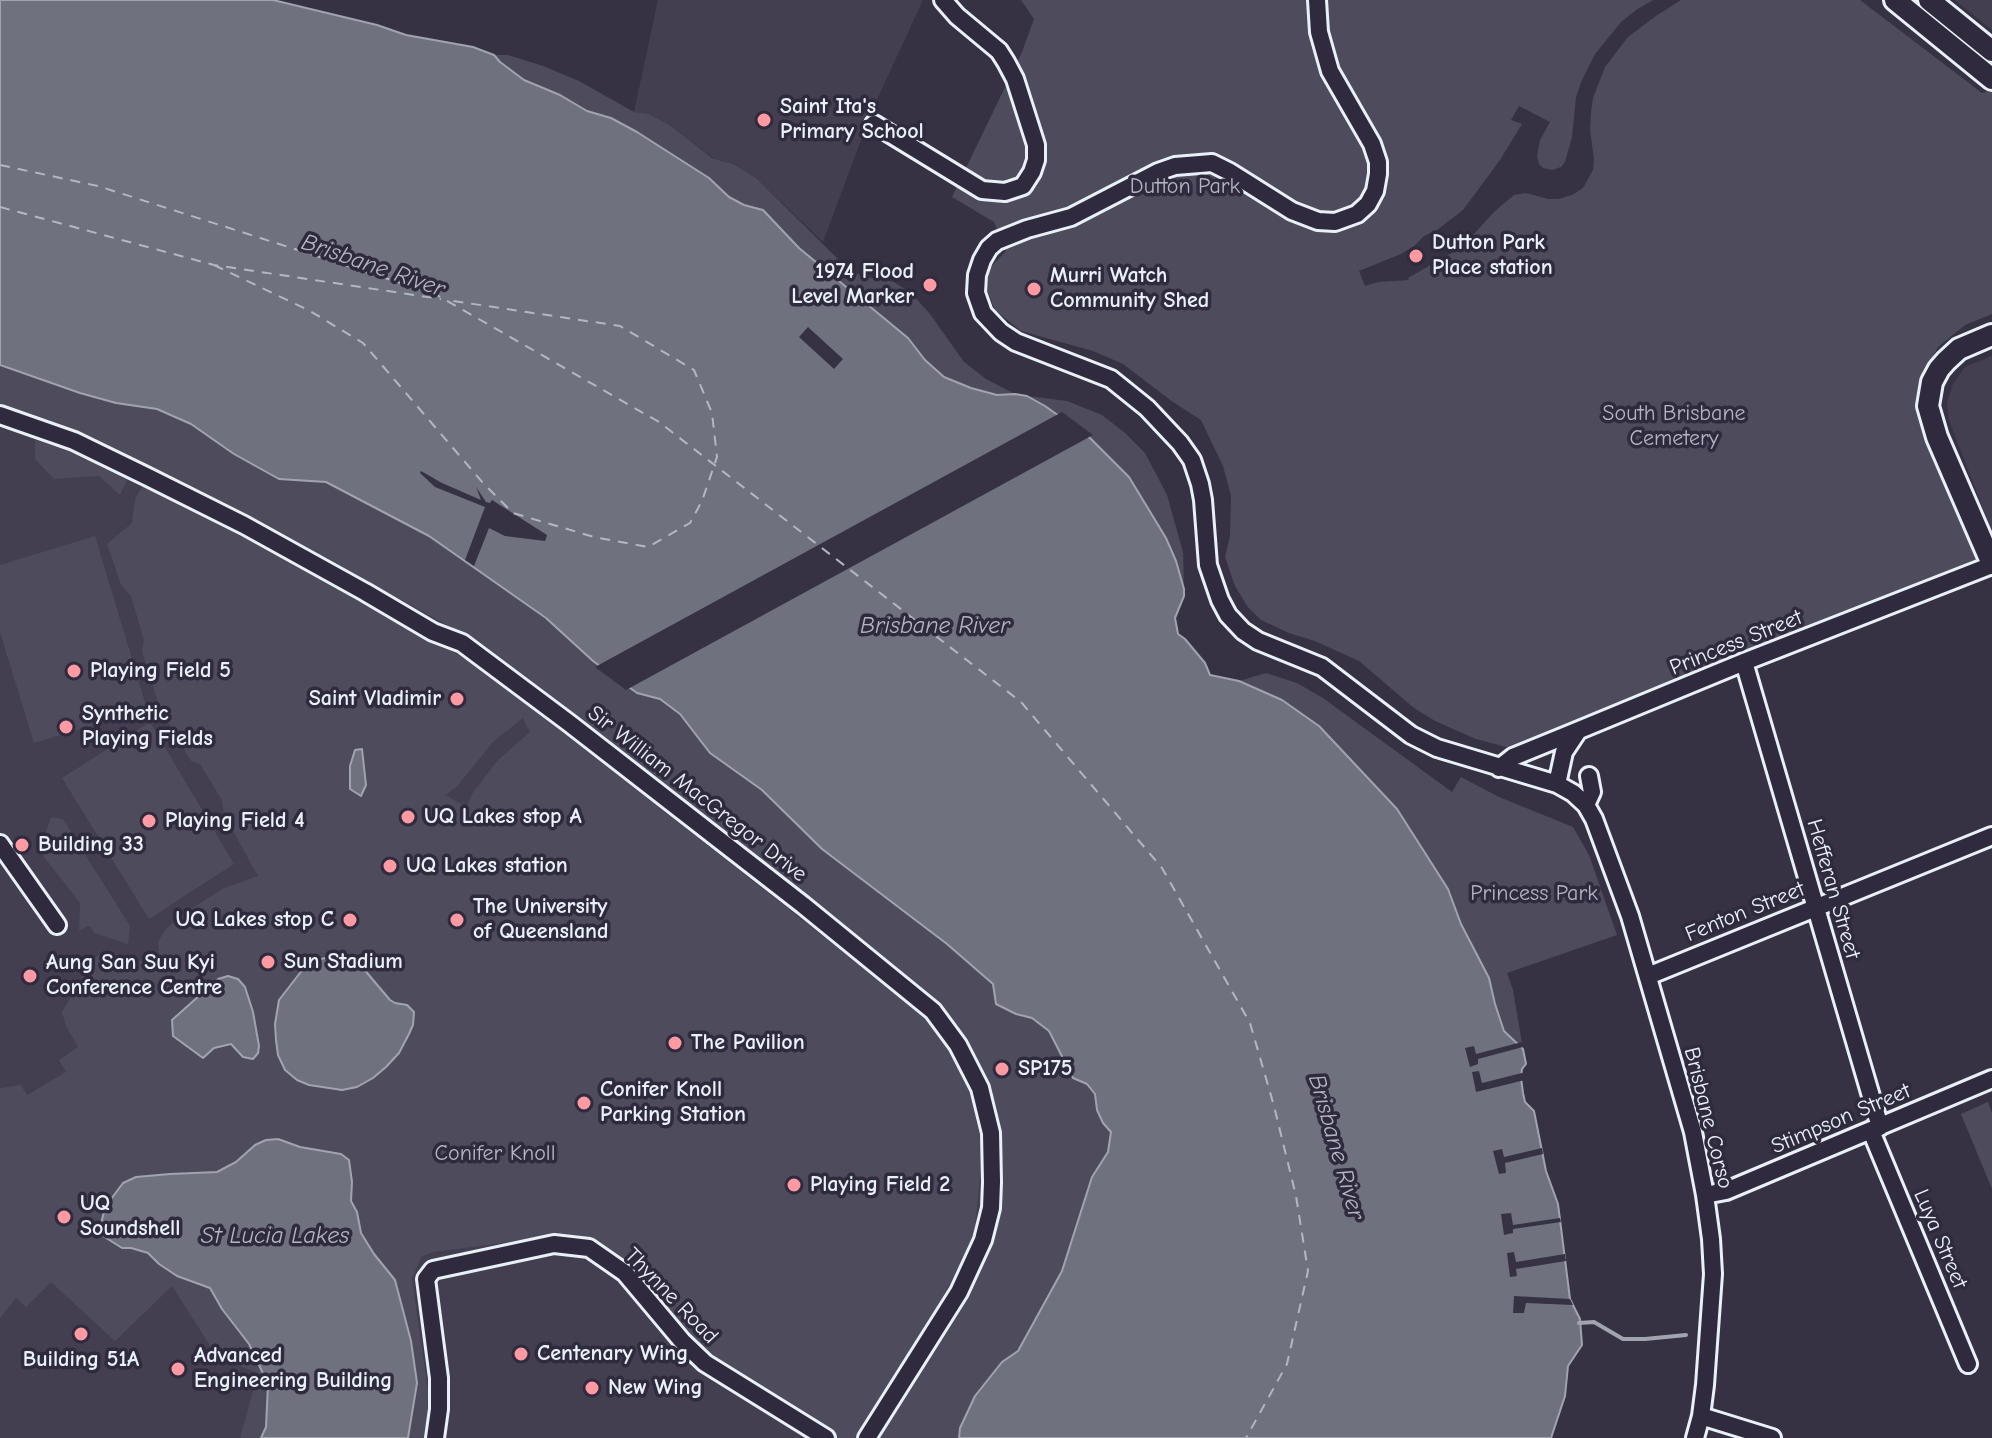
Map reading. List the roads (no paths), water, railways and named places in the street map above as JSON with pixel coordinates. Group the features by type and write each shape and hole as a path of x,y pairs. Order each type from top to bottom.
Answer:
{"main road":[{"path":"1895,0 1992,79"},
{"path":"1929,0 1992,51"},
{"path":"1992,335 1959,349 1939,369 1932,382 1928,406 1946,460 1992,564"}],"street":[{"path":"874,124 982,190 1005,192 1023,186 1032,172 1036,145 1015,79 999,51 957,16 943,0"},
{"path":"1317,0 1319,32 1330,71 1372,144 1378,162 1375,191 1368,204 1357,214 1335,222 1318,221 1292,211 1212,163 1175,166 1071,217 997,241 982,260 976,293 983,313 1001,332 1016,342 1111,379 1147,408 1180,443 1192,460 1200,484 1208,565 1220,600 1228,615 1243,631 1258,641 1322,667 1411,735 1437,748 1557,784 1573,793 1590,812"},
{"name":"Sir William MacGregor Drive","path":"0,415 74,441 157,481 244,525 433,632 462,643 767,877 933,1011 958,1045 980,1088 991,1133 991,1208 983,1240 959,1292 867,1438"},
{"name":"Princess Street","path":"1499,768 1513,757 1992,564"},
{"name":"Hefferan Street","path":"1744,662 1876,1129"},
{"path":"1557,784 1564,752 1579,730"},
{"name":"Brisbane Corso","path":"1589,776 1592,792 1590,812 1630,916 1693,1132 1705,1195 1713,1274 1705,1385 1695,1438"},
{"name":"Fenton Street","path":"1648,976 1992,836"},
{"path":"0,844 57,925"},
{"name":"Stimpson Street","path":"1705,1195 1726,1191 1992,1080"},
{"name":"Luya Street","path":"1876,1129 1968,1364"},
{"name":"Thynne Road","path":"435,1438 439,1378 426,1279 433,1270 554,1244 589,1248 625,1273 682,1341 705,1363 826,1438"},
{"path":"1701,1416 1772,1438"}],"water":[{"name":"Brisbane River","path":"0,0 273,0 406,35 473,47 494,55 524,80 637,132 709,178 729,197 763,210 799,248 908,338 925,360 944,377 997,395 1027,396 1090,438 1129,477 1166,538 1184,589 1175,618 1178,634 1205,663 1210,675 1239,681 1282,700 1319,726 1397,809 1448,889 1461,924 1489,978 1504,1031 1523,1049 1526,1064 1521,1078 1523,1093 1525,1102 1534,1111 1546,1171 1558,1204 1570,1299 1580,1319 1582,1345 1568,1366 1565,1396 1551,1438 959,1438 960,1428 975,1396 1002,1362 1018,1351 1062,1271 1092,1177 1108,1152 1111,1132 1097,1110 1095,1094 1087,1084 1073,1078 1049,1031 1032,1018 996,1004 993,984 947,944 822,849 762,790 710,753 680,714 660,699 637,693 593,661 546,618 429,536 326,482 279,479 234,454 191,424 157,409 116,403 80,393 0,365"},
{"path":"362,749 366,785 361,796 350,789 350,766 355,750"},
{"path":"328,957 357,961 390,1000 407,1005 414,1012 413,1025 399,1053 373,1078 357,1087 342,1090 297,1080 285,1070 276,1040 279,1000 303,969 312,962"},
{"path":"228,976 238,979 245,987 253,1012 259,1046 253,1059 243,1057 231,1044 214,1048 203,1058 173,1036 172,1020 218,979"},
{"name":"St Lucia Lakes","path":"278,1139 300,1147 341,1154 349,1160 351,1201 357,1212 361,1233 395,1280 411,1341 417,1383 408,1438 261,1438 266,1427 268,1384 249,1344 210,1288 177,1276 148,1253 122,1248 103,1236 101,1224 105,1207 123,1183 136,1177 217,1172 236,1162 255,1145"}],"waterway":[{"path":"1579,1323 1594,1322 1623,1339 1686,1335"}],"place":[{"name":"Saint Ita's Primary School","path":"764,120"},
{"name":"Dutton Park Place station","path":"1416,256"},
{"name":"1974 Flood Level Marker","path":"930,285"},
{"name":"Murri Watch Community Shed","path":"1034,289"},
{"name":"Playing Field 5","path":"74,671"},
{"name":"Saint Vladimir","path":"457,699"},
{"name":"Synthetic Playing Fields","path":"66,727"},
{"name":"UQ Lakes stop A","path":"408,817"},
{"name":"Playing Field 4","path":"149,821"},
{"name":"Building 33","path":"22,845"},
{"name":"UQ Lakes station","path":"390,866"},
{"name":"UQ Lakes stop C","path":"350,920"},
{"name":"The University of Queensland","path":"457,920"},
{"name":"Sun Stadium","path":"268,962"},
{"name":"Aung San Suu Kyi Conference Centre","path":"30,976"},
{"name":"The Pavilion","path":"675,1043"},
{"name":"SP175","path":"1002,1069"},
{"name":"Conifer Knoll Parking Station","path":"584,1103"},
{"name":"Playing Field 2","path":"794,1185"},
{"name":"UQ Soundshell","path":"64,1217"},
{"name":"Building 51A","path":"81,1334"},
{"name":"Centenary Wing","path":"521,1354"},
{"name":"Advanced Engineering Building","path":"178,1369"},
{"name":"New Wing","path":"592,1388"}],"park label":[{"name":"Dutton Park","path":"1185,187"},
{"name":"South Brisbane Cemetery","path":"1674,426"},
{"name":"Princess Park","path":"1534,894"},
{"name":"Conifer Knoll","path":"495,1154"}]}
